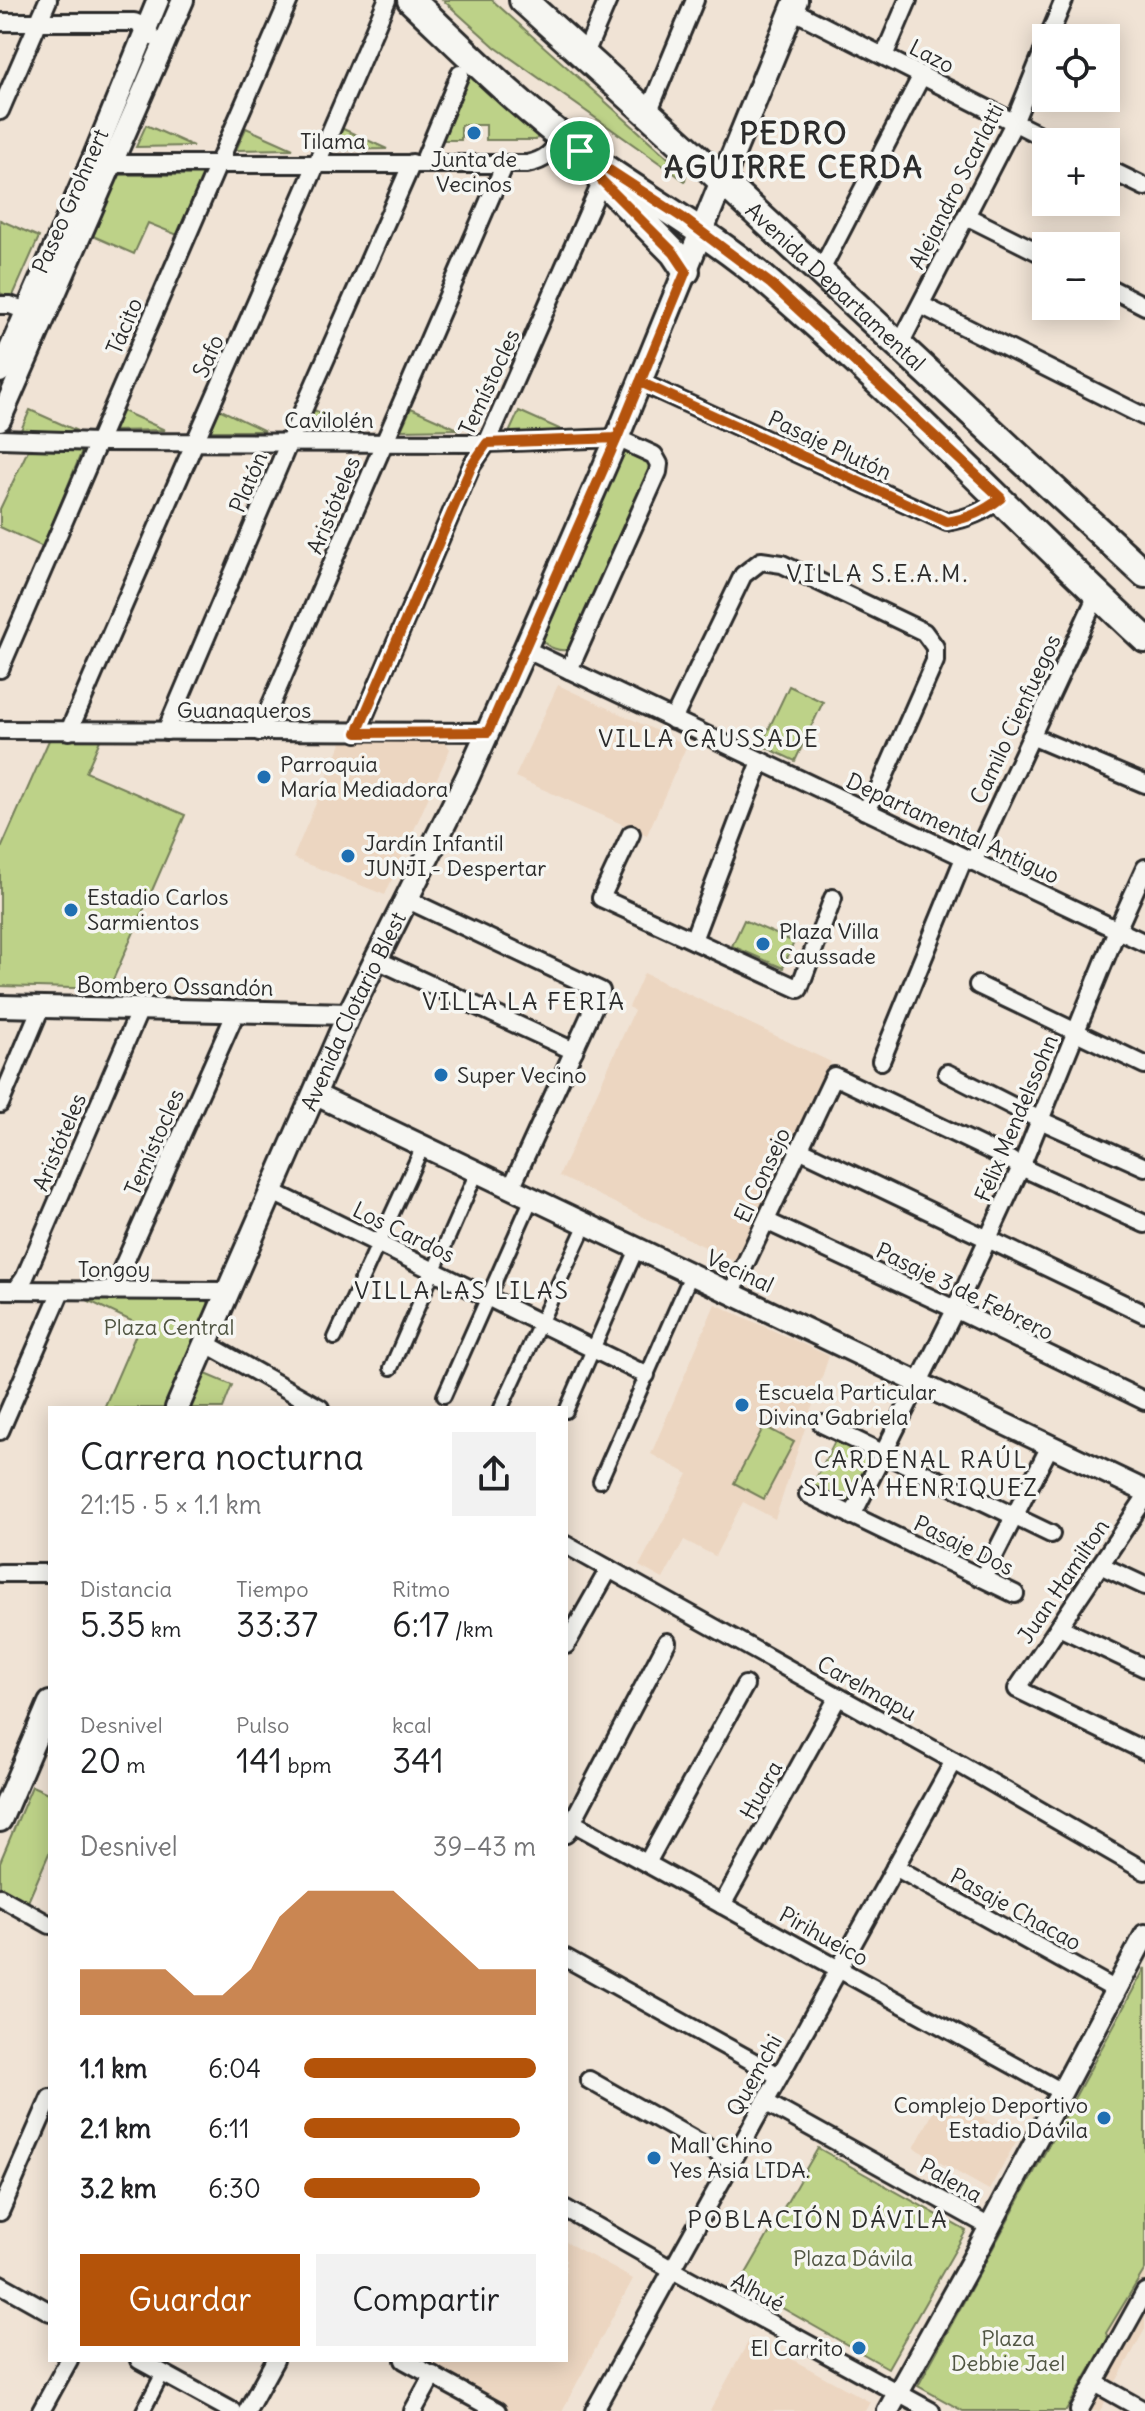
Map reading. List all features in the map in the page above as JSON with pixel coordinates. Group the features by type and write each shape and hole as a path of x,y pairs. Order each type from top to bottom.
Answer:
{"main road":[{"name":"Avenida Departamental","path":"411,0 507,90 571,144 702,231 771,284 1001,498 1145,639"},
{"name":"Avenida Departamental","path":"523,0 1145,574"},
{"name":"Avenida Clotario Blest","path":"178,1406 349,1014 488,732 525,649 617,438 794,5"},
{"path":"571,144 602,181 674,253 686,271"},
{"path":"0,1820 48,1708"}],"street":[{"path":"0,111 48,0"},
{"name":"Paseo Grohnert","path":"103,160 146,27 158,0"},
{"name":"Paseo Grohnert","path":"0,420 36,314 103,160 161,52 183,0"},
{"name":"Tácito","path":"0,669 289,0"},
{"name":"Safo","path":"69,731 387,0"},
{"path":"584,56 608,0"},
{"path":"648,113 695,0"},
{"path":"884,56 908,0"},
{"path":"1054,24 1064,0"},
{"name":"Lazo","path":"794,5 884,56 1032,132"},
{"path":"0,22 134,22 146,27 161,52"},
{"name":"Platón","path":"166,731 289,442 460,74"},
{"path":"820,272 922,75"},
{"name":"Alejandro Scarlatti","path":"899,346 1014,123 1032,79"},
{"name":"Tilama","path":"103,160 527,164 542,160 571,144"},
{"name":"Aristóteles","path":"259,732 505,164"},
{"path":"1120,174 1145,186"},
{"name":"Temístocles","path":"357,733 472,465 487,443 602,181"},
{"path":"966,216 1032,249"},
{"path":"1120,293 1145,306"},
{"path":"0,305 10,305 36,314"},
{"path":"921,305 1145,417"},
{"name":"Paseo Grohnert","path":"0,372 36,314"},
{"name":"Pasaje Plutón","path":"640,382 947,522 968,519 1001,498"},
{"name":"Cavilolén","path":"0,439 487,443 617,438 654,455 659,464 658,472 569,670"},
{"path":"673,720 743,575 761,561 782,564 924,632 935,647 935,661 880,786 865,811"},
{"name":"Camilo Cienfuegos","path":"881,1061 969,860 1097,595"},
{"name":"Departamental Antiguo","path":"525,649 1145,943"},
{"name":"Guanaqueros","path":"0,730 488,732"},
{"path":"1031,736 1145,784"},
{"path":"693,940 761,761"},
{"path":"631,834 601,898 799,989 833,898"},
{"name":"Félix Mendelssohn","path":"852,1516 955,1310 1021,1167 1145,868"},
{"path":"406,899 601,991 511,1188"},
{"path":"375,959 574,1051"},
{"path":"978,985 1145,1065"},
{"name":"Bombero Ossandón","path":"0,1006 349,1014"},
{"path":"0,1104 41,1007"},
{"name":"Aristóteles","path":"8,1290 25,1277 140,1009"},
{"name":"Temístocles","path":"112,1291 236,1012"},
{"path":"947,1073 1040,1120 1145,1167"},
{"name":"El Consejo","path":"731,1294 834,1076 1021,1167"},
{"name":"Vecinal","path":"314,1094 1145,1491"},
{"path":"335,1338 423,1146"},
{"path":"799,1149 1145,1314"},
{"path":"1021,1167 1145,1224"},
{"path":"391,1368 477,1172"},
{"name":"Los Cardos","path":"271,1191 646,1375"},
{"path":"444,1396 532,1198"},
{"name":"Pasaje 3 de Febrero","path":"766,1221 1145,1401"},
{"path":"502,1406 586,1224"},
{"path":"568,1406 637,1249"},
{"path":"600,1481 691,1275"},
{"name":"Tongoy","path":"8,1290 228,1291"},
{"path":"0,1431 61,1291"},
{"path":"205,1343 316,1406"},
{"path":"822,1424 1051,1534"},
{"path":"983,1578 1050,1446"},
{"name":"Pasaje Dos","path":"808,1494 1015,1594"},
{"name":"Juan Hamilton","path":"1145,1498 1017,1689 1145,1751"},
{"name":"Carelmapu","path":"568,1546 1145,1871"},
{"path":"1100,1565 1145,1586"},
{"path":"568,1641 609,1569"},
{"path":"0,1573 48,1573"},
{"path":"1059,1627 1145,1668"},
{"path":"568,1825 667,1642"},
{"path":"647,1863 745,1685"},
{"name":"Huara","path":"722,1905 838,1697"},
{"name":"Quemchi","path":"594,2411 954,1761"},
{"name":"Pirihueico","path":"568,1825 647,1863 1062,2092"},
{"name":"Pasaje Chacao","path":"895,1867 1116,1990"},
{"path":"0,1897 48,1924"},
{"path":"888,2411 1145,1935"},
{"path":"568,1959 779,2076"},
{"path":"589,2080 732,2161"},
{"name":"Palena","path":"765,2102 990,2227"},
{"path":"0,2212 48,2103"},
{"name":"Alhué","path":"568,2210 931,2411"},
{"path":"0,2284 48,2311"},
{"path":"1079,2411 1145,2292"},
{"path":"41,2411 68,2362"},
{"path":"143,2362 232,2411"},
{"path":"247,2411 274,2362"},
{"path":"408,2362 497,2411"},
{"path":"143,2411 163,2373"},
{"path":"413,2411 433,2375"},
{"path":"1095,2383 1145,2411"}],"shaded area":[{"path":"558,685 687,745 647,835 515,777"},
{"path":"343,739 446,743 450,749 385,895 293,858"},
{"path":"644,973 831,1062 738,1263 559,1176 634,1011 629,1007"},
{"name":"Escuela Particular Divina Gabriela","path":"715,1304 829,1356 775,1519 743,1502 715,1556 684,1540 663,1579 639,1566 688,1474 651,1454"},
{"path":"942,2096 1018,2138 989,2190 914,2148"},
{"path":"568,2243 633,2279 562,2411 505,2411 416,2362 568,2362"},
{"path":"1145,2269 1145,2329 1100,2411 1066,2411 1107,2338 1106,2333"},
{"path":"751,2337 870,2402 865,2411 710,2411"}],"green space":[{"path":"443,0 492,0 686,174 685,181 495,47"},
{"path":"470,68 539,134 536,140 486,140 486,125 461,125 461,140 439,140"},
{"path":"146,125 193,146 136,147"},
{"path":"246,128 293,149 236,150"},
{"path":"341,128 387,149 331,150"},
{"path":"118,175 212,175 185,238 148,223 134,254 93,236"},
{"path":"0,220 39,237 12,298 0,293"},
{"path":"411,408 458,429 401,430"},
{"path":"118,409 165,430 108,431"},
{"path":"219,409 265,431 209,431"},
{"path":"30,410 77,431 20,432"},
{"path":"314,410 361,431 304,432"},
{"path":"519,411 566,432 509,433"},
{"path":"625,443 658,456 570,649 554,648 541,639"},
{"path":"28,450 82,451 43,547 0,527 0,509"},
{"path":"789,686 823,702 795,761 761,745"},
{"name":"Estadio Carlos Sarmientos","path":"50,738 101,738 86,772 185,815 109,989 0,986 0,851"},
{"name":"Plaza Villa Caussade","path":"744,920 794,942 783,968 732,946"},
{"name":"Plaza Central","path":"206,1297 210,1307 167,1406 105,1406 140,1325 85,1299"},
{"path":"201,1372 232,1385 224,1406 187,1406"},
{"path":"764,1426 794,1442 764,1499 734,1483"},
{"path":"836,1439 872,1457 848,1507 811,1488"},
{"path":"32,1786 48,1793 48,1856 27,1904 0,1889 0,1862"},
{"name":"Complejo Deportivo Estadio Dávila","path":"1145,1968 1145,2269 1106,2333 1108,2338 1066,2411 963,2411 918,2386"},
{"name":"Plaza Dávila","path":"818,2148 966,2231 888,2368 740,2284"}],"place":[{"name":"Junta de Vecinos","path":"474,133"},
{"name":"Parroquia María Mediadora","path":"264,777"},
{"name":"Jardín Infantil JUNJI - Despertar","path":"348,856"},
{"name":"Estadio Carlos Sarmientos","path":"71,910"},
{"name":"Plaza Villa Caussade","path":"763,944"},
{"name":"Super Vecino","path":"441,1075"},
{"name":"Escuela Particular Divina Gabriela","path":"742,1405"},
{"name":"Complejo Deportivo Estadio Dávila","path":"1104,2118"},
{"name":"Mall Chino Yes Asia LTDA.","path":"654,2158"},
{"name":"El Carrito","path":"859,2348"}],"district":[{"name":"PEDRO AGUIRRE CERDA","path":"794,151"},
{"name":"VILLA S.E.A.M.","path":"878,574"},
{"name":"VILLA CAUSSADE","path":"709,739"},
{"name":"VILLA LA FERIA","path":"524,1002"},
{"name":"VILLA LAS LILAS","path":"462,1291"},
{"name":"CARDENAL RAÚL SILVA HENRIQUEZ","path":"921,1474"},
{"name":"POBLACIÓN DÁVILA","path":"818,2220"}],"route":[{"path":"580,151 602,181 674,253 686,271 617,438 488,732 357,733 472,465 487,443 617,438 640,382 910,506 947,522 968,519 1001,498 771,284 683,218 580,151"}],"park label":[{"name":"Plaza Debbie Jael","path":"1008,2350"}]}
